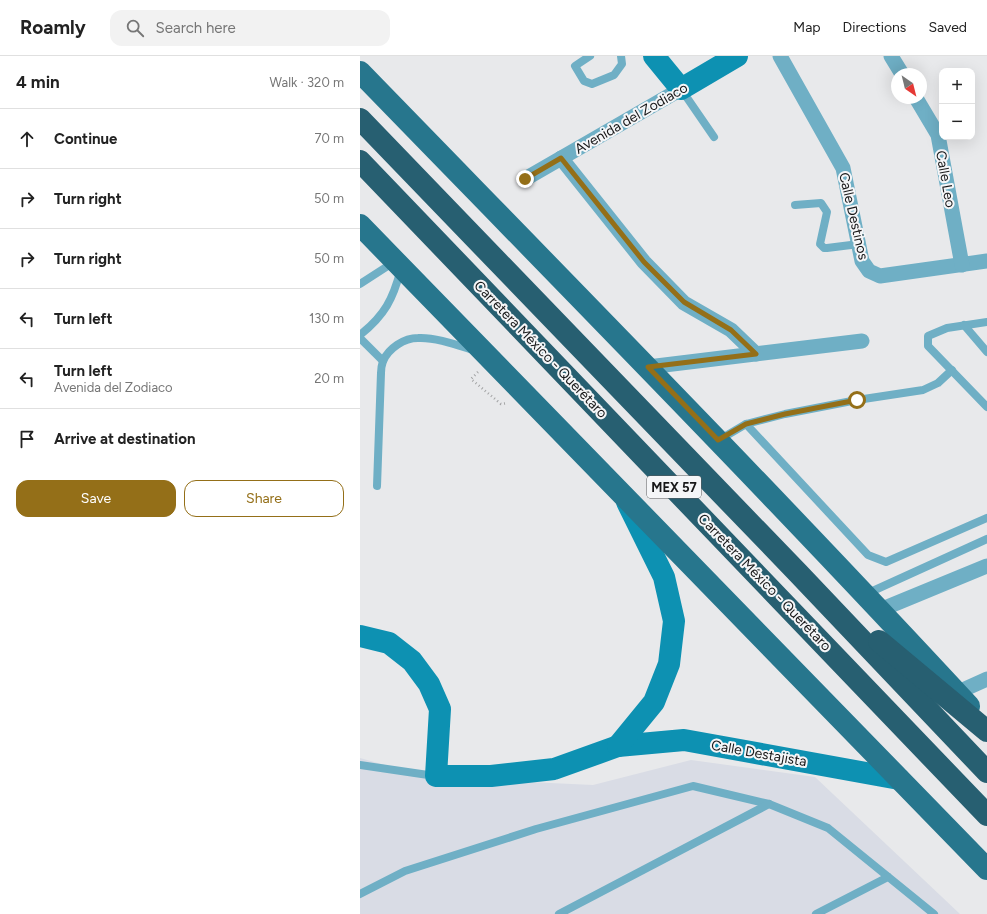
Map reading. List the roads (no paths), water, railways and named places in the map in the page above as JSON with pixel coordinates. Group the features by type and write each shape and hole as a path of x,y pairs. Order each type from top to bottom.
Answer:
{"highway":[{"name":"MEX 57","path":"360,119 798,572 987,772"},
{"name":"Carretera México - Querétaro","path":"360,161 777,594 987,815"},
{"path":"798,572 987,732"}],"main road":[{"path":"654,56 681,89"},
{"name":"Avenida del Zodiaco","path":"681,89 737,56"},
{"path":"360,72 718,440 880,610 987,726"},
{"path":"360,225 987,869"},
{"path":"618,746 654,702 669,664 674,621 664,577 624,495"},
{"path":"360,636 389,643 412,661 429,684 440,709 436,776"},
{"name":"Calle Destajista","path":"436,776 491,776 554,769 618,746 684,740 899,779"}],"street":[{"name":"Calle Destinos","path":"780,56 843,168 862,261 869,271 880,276 987,261"},
{"path":"892,56 899,68"},
{"name":"Avenida del Zodiaco","path":"525,179 681,89"},
{"name":"Calle Leo","path":"920,104 938,135 962,265"},
{"path":"561,158 644,262 684,302 731,330 756,354"},
{"path":"648,367 862,341"},
{"path":"880,610 987,566"},
{"path":"956,693 987,679"}],"lane":[{"path":"590,56 575,66 584,81 592,84 614,75 622,64 621,56"},
{"path":"681,89 714,137"},
{"path":"795,205 821,203 828,212 820,244 824,248 859,244"},
{"path":"360,284 398,265"},
{"path":"360,335 370,326 390,302 396,288 398,265"},
{"path":"987,322 947,328 928,336 928,346 987,407"},
{"path":"964,325 987,352"},
{"path":"360,338 383,361"},
{"path":"377,486 381,373 383,361 392,348 406,341 417,338 435,340 484,352"},
{"path":"718,440 746,424 785,414 857,400 923,390 938,382 952,370"},
{"path":"746,424 868,555 886,562 987,518"},
{"path":"865,595 987,539"},
{"path":"360,764 436,776"},
{"path":"360,894 405,871 536,829 693,786 768,804 828,828 931,912"},
{"path":"559,914 768,804"},
{"path":"816,914 888,877"},
{"path":"921,914 931,912"}]}
